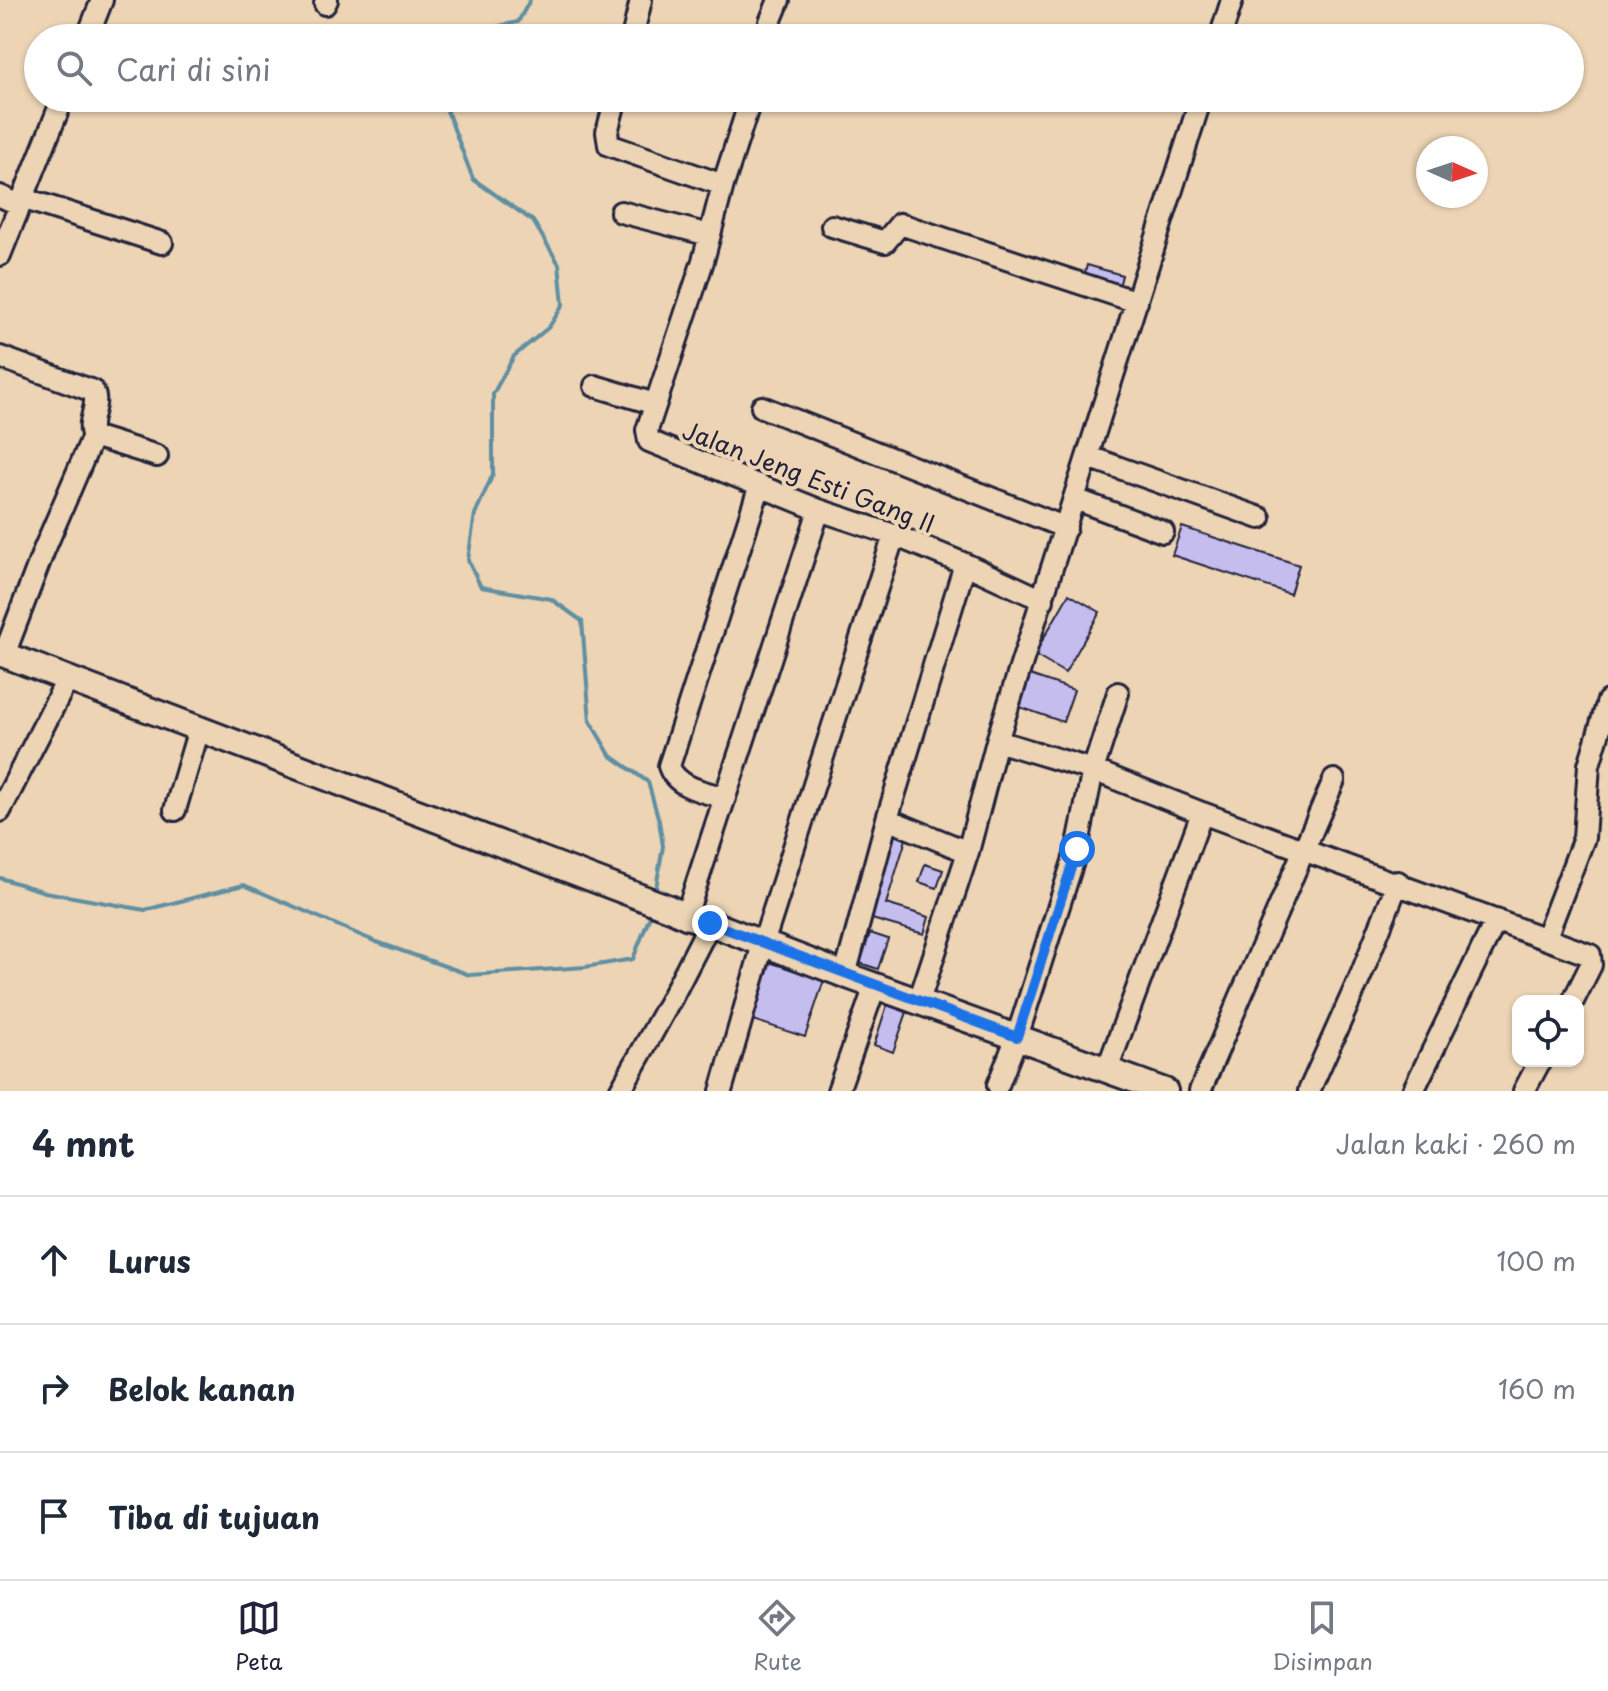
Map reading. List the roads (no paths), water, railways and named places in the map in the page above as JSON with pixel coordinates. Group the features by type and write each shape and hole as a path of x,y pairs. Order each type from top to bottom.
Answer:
{"main road":[{"path":"2,654 677,912 1165,1091"}],"street":[{"path":"93,24 102,0"},
{"path":"635,24 641,0"},
{"path":"770,24 779,0"},
{"path":"1224,24 1232,0"},
{"path":"0,255 57,112"},
{"path":"612,112 607,132 609,145 723,185"},
{"name":"Jalan Jeng Esti Gang II","path":"746,112 703,261 647,430 649,441 819,510 894,535 1043,600"},
{"path":"919,1001 968,852 997,741 1197,112"},
{"path":"0,196 162,243"},
{"path":"621,212 709,235"},
{"path":"832,226 885,242 900,224 1137,302"},
{"path":"0,357 93,391 96,401 90,429 93,436 2,654"},
{"path":"595,386 655,404"},
{"path":"762,407 1066,528"},
{"path":"93,436 157,456"},
{"path":"1089,457 1260,518"},
{"path":"725,798 685,785 671,773 669,766 760,485"},
{"path":"1075,499 1163,532"},
{"path":"677,912 725,798 819,510"},
{"path":"721,1091 763,944 894,535"},
{"path":"845,975 887,819 965,564"},
{"path":"1,804 67,680"},
{"path":"998,1085 1017,1037 1077,849 1093,770 1118,693"},
{"path":"1546,937 1584,838 1589,765 1608,701"},
{"path":"175,810 199,729"},
{"path":"997,741 1093,770 1202,813 1546,937 1591,957 1591,965 1576,995"},
{"path":"1200,1091 1334,780"},
{"path":"1107,1070 1202,813"},
{"path":"887,819 968,852"},
{"path":"1309,1091 1398,882"},
{"path":"1413,1091 1496,920"},
{"path":"620,1091 710,923"},
{"path":"838,1091 875,986"},
{"path":"1524,1091 1537,1067"}],"waterway":[{"path":"509,24 518,22 530,0"},
{"path":"448,112 473,179 533,221 559,264 563,305 549,327 514,356 493,394 493,474 475,514 468,560 481,587 551,599 582,621 590,721 610,755 648,782 659,821 663,846 655,894"},
{"path":"0,878 45,892 145,910 244,885 374,941 470,975 585,967 633,959 652,911"}]}
